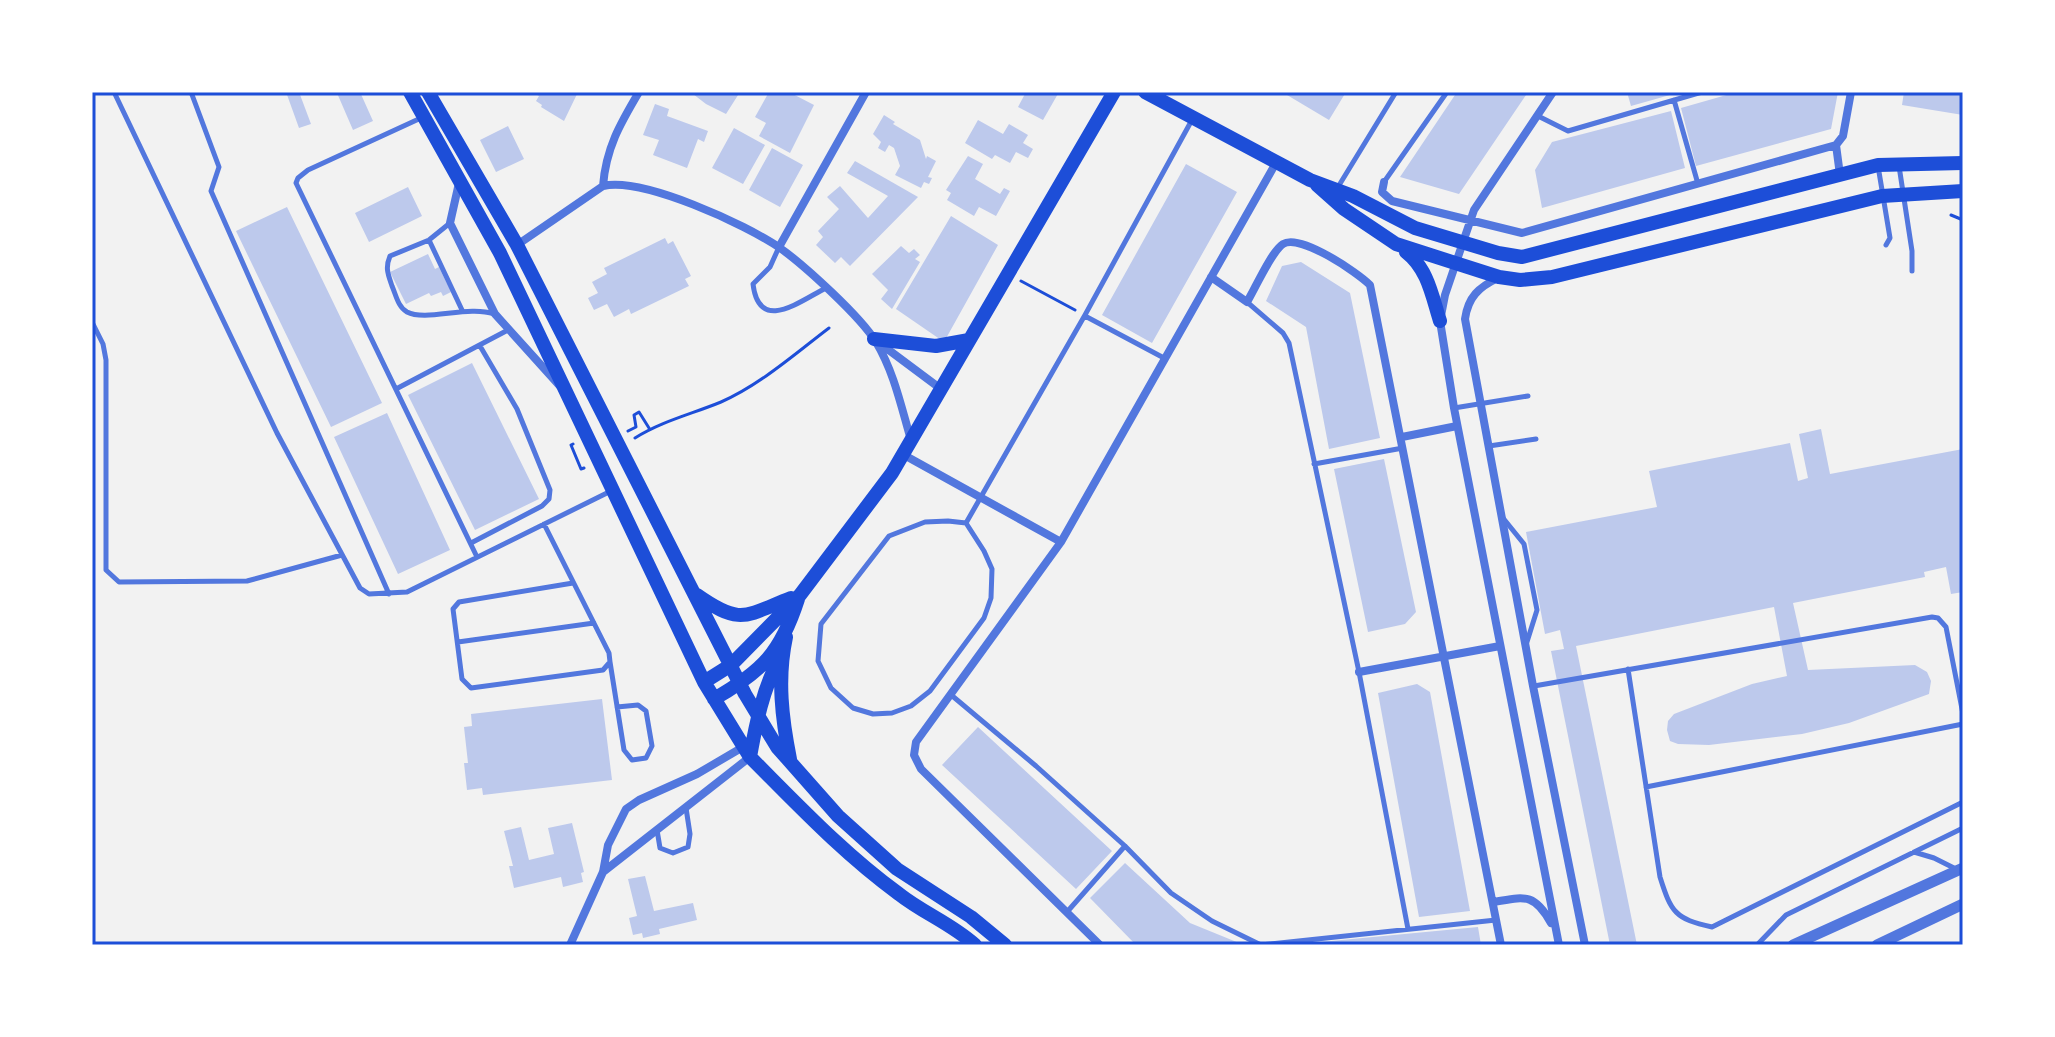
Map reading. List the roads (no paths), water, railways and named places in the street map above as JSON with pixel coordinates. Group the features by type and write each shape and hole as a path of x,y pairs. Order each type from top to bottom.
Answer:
{"main road":[{"path":"410,92 500,253 714,699 749,748 850,856 901,896 975,945"},
{"path":"428,92 517,245 768,733 791,764 838,816 897,869 971,917 1005,945"},
{"path":"704,682 731,665 800,595 908,448 1006,273 1114,92"},
{"path":"1145,92 1334,194 1415,228 1498,253 1522,257 1878,165 1963,163"},
{"path":"1396,244 1499,277 1520,280 1552,277 1882,196 1963,191"},
{"path":"1334,194 1418,261 1440,321"},
{"path":"874,339 936,346 969,340"},
{"path":"694,592 722,612 734,615 748,615 800,595"},
{"path":"791,764 781,701 783,652 800,595"},
{"path":"714,699 741,684 765,663 787,633"},
{"path":"749,748 772,672 783,652"},
{"path":"749,748 768,733"}],"street":[{"path":"603,186 605,161 618,129 639,92"},
{"path":"779,247 866,92"},
{"path":"1553,92 1479,201 1456,263 1440,321 1457,426 1559,945"},
{"path":"1384,182 1382,192 1392,201 1522,233 1836,145 1843,136 1851,92"},
{"path":"1836,145 1840,175"},
{"path":"1100,945 921,769 914,755 916,742 1061,542 1277,161"},
{"path":"459,177 450,223 495,314 568,395"},
{"path":"517,245 603,186 617,183 633,186 692,203 779,247 826,288 874,339 941,389"},
{"path":"1211,277 1247,302 1276,253 1283,244 1290,242 1304,245 1356,272 1370,285 1501,945"},
{"path":"1499,277 1476,291 1466,312 1533,686 1585,945"},
{"path":"874,339 891,370 908,448 982,498 1061,542"},
{"path":"1402,437 1457,426"},
{"path":"1359,672 1500,646"},
{"path":"603,872 686,807 749,748"},
{"path":"570,945 603,872 608,845 626,809 749,748"},
{"path":"1793,945 1960,869"},
{"path":"1493,902 1521,897 1533,899 1544,910 1556,933"},
{"path":"1877,945 1963,904"}],"lane":[{"path":"114,92 277,433 360,588 369,594 407,592 612,490"},
{"path":"191,92 219,167 211,191 389,594"},
{"path":"1334,194 1396,92"},
{"path":"1384,182 1447,92"},
{"path":"1538,116 1568,131 1702,92"},
{"path":"1674,100 1698,184"},
{"path":"425,116 308,170 296,183 477,557"},
{"path":"966,523 1194,117"},
{"path":"1878,165 1890,238 1886,245"},
{"path":"1899,165 1912,251 1912,271"},
{"path":"450,223 429,240 390,256 386,270 399,305 407,312 418,315 462,310 483,310 495,314"},
{"path":"429,240 462,310"},
{"path":"779,247 770,267 753,284 754,293 763,307 771,312 782,311 826,288"},
{"path":"1247,302 1283,333 1289,343 1359,672 1408,929"},
{"path":"1085,315 1165,359"},
{"path":"92,322 103,344 106,360 106,570 111,576 119,582 247,581 342,555"},
{"path":"396,389 508,330"},
{"path":"470,543 542,506 549,499 550,490 517,409 480,346"},
{"path":"1454,408 1528,396"},
{"path":"1489,446 1536,439"},
{"path":"1314,464 1404,448"},
{"path":"1502,517 1524,544 1537,610 1526,648"},
{"path":"925,522 966,523 992,569 991,598 984,618 930,691 911,706 892,713 873,714 853,708 831,688 818,661 821,624 889,536 925,522"},
{"path":"544,524 609,653 617,707 625,754 632,760 646,758 652,746 646,711 638,705 617,707"},
{"path":"573,583 459,602 453,609 462,679 471,688 603,670 610,662"},
{"path":"1533,686 1938,618 1946,627 1963,714"},
{"path":"458,642 594,623"},
{"path":"1628,669 1660,877 1669,907 1687,922 1712,927 1963,802"},
{"path":"949,693 1125,846 1171,893 1212,921 1261,945 1496,920"},
{"path":"1646,787 1963,724"},
{"path":"657,830 660,848 673,853 688,847 690,834 686,807"},
{"path":"1757,945 1786,915 1963,828"},
{"path":"1067,912 1125,846"},
{"path":"1913,852 1960,869"}]}
